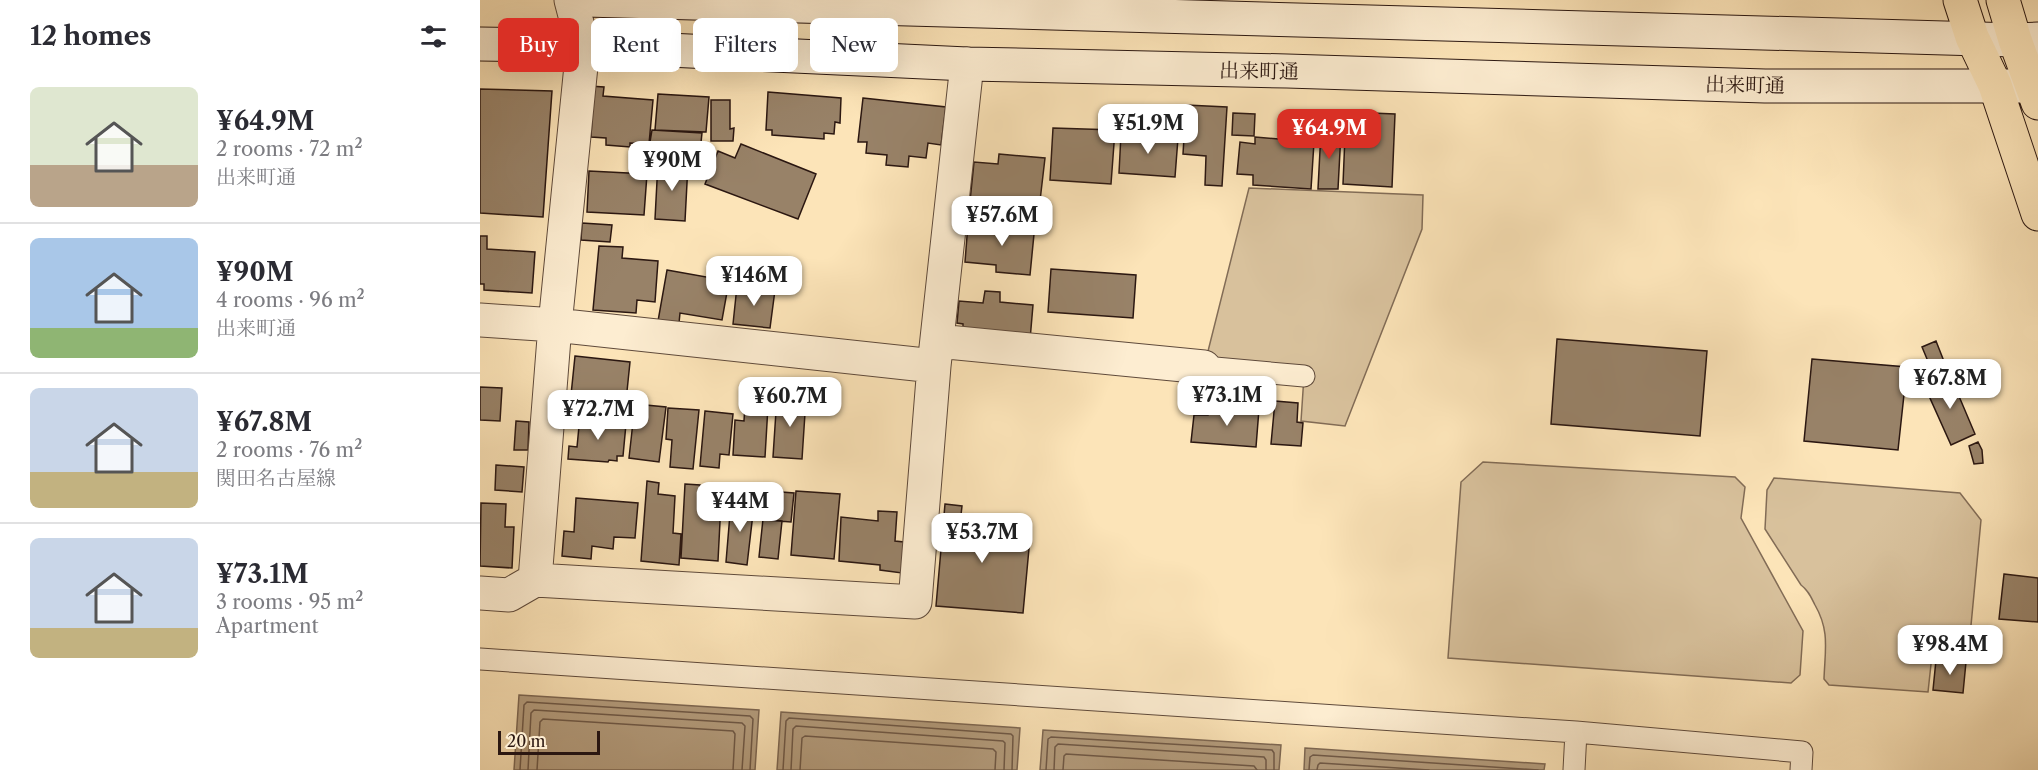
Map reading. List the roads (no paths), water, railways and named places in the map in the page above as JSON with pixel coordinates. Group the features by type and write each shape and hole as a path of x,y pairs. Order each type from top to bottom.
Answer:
{"main road":[{"path":"535,580 555,325 583,46 570,0"},
{"path":"586,0 1278,9 2026,39"},
{"path":"1960,0 1972,37 1995,85 2038,214"},
{"path":"2003,0 2026,39 2036,92"},
{"name":"出来町通","path":"480,44 583,46 967,64 1287,71 1765,86 1995,85 2036,92"},
{"path":"480,593 509,595 535,580 915,602 935,354 967,64"},
{"path":"480,320 935,354 1204,367"}],"lane":[{"path":"1204,367 1304,376"},
{"path":"480,659 1576,732 1803,752 1801,770"},
{"path":"1574,770 1576,732"}],"water":[{"path":"519,695 759,710 755,770 514,770"},
{"path":"781,712 1020,728 1017,770 777,770"},
{"path":"1043,730 1281,745 1279,770 1040,770"},
{"path":"1305,748 1545,764 1544,770 1304,770"}]}
